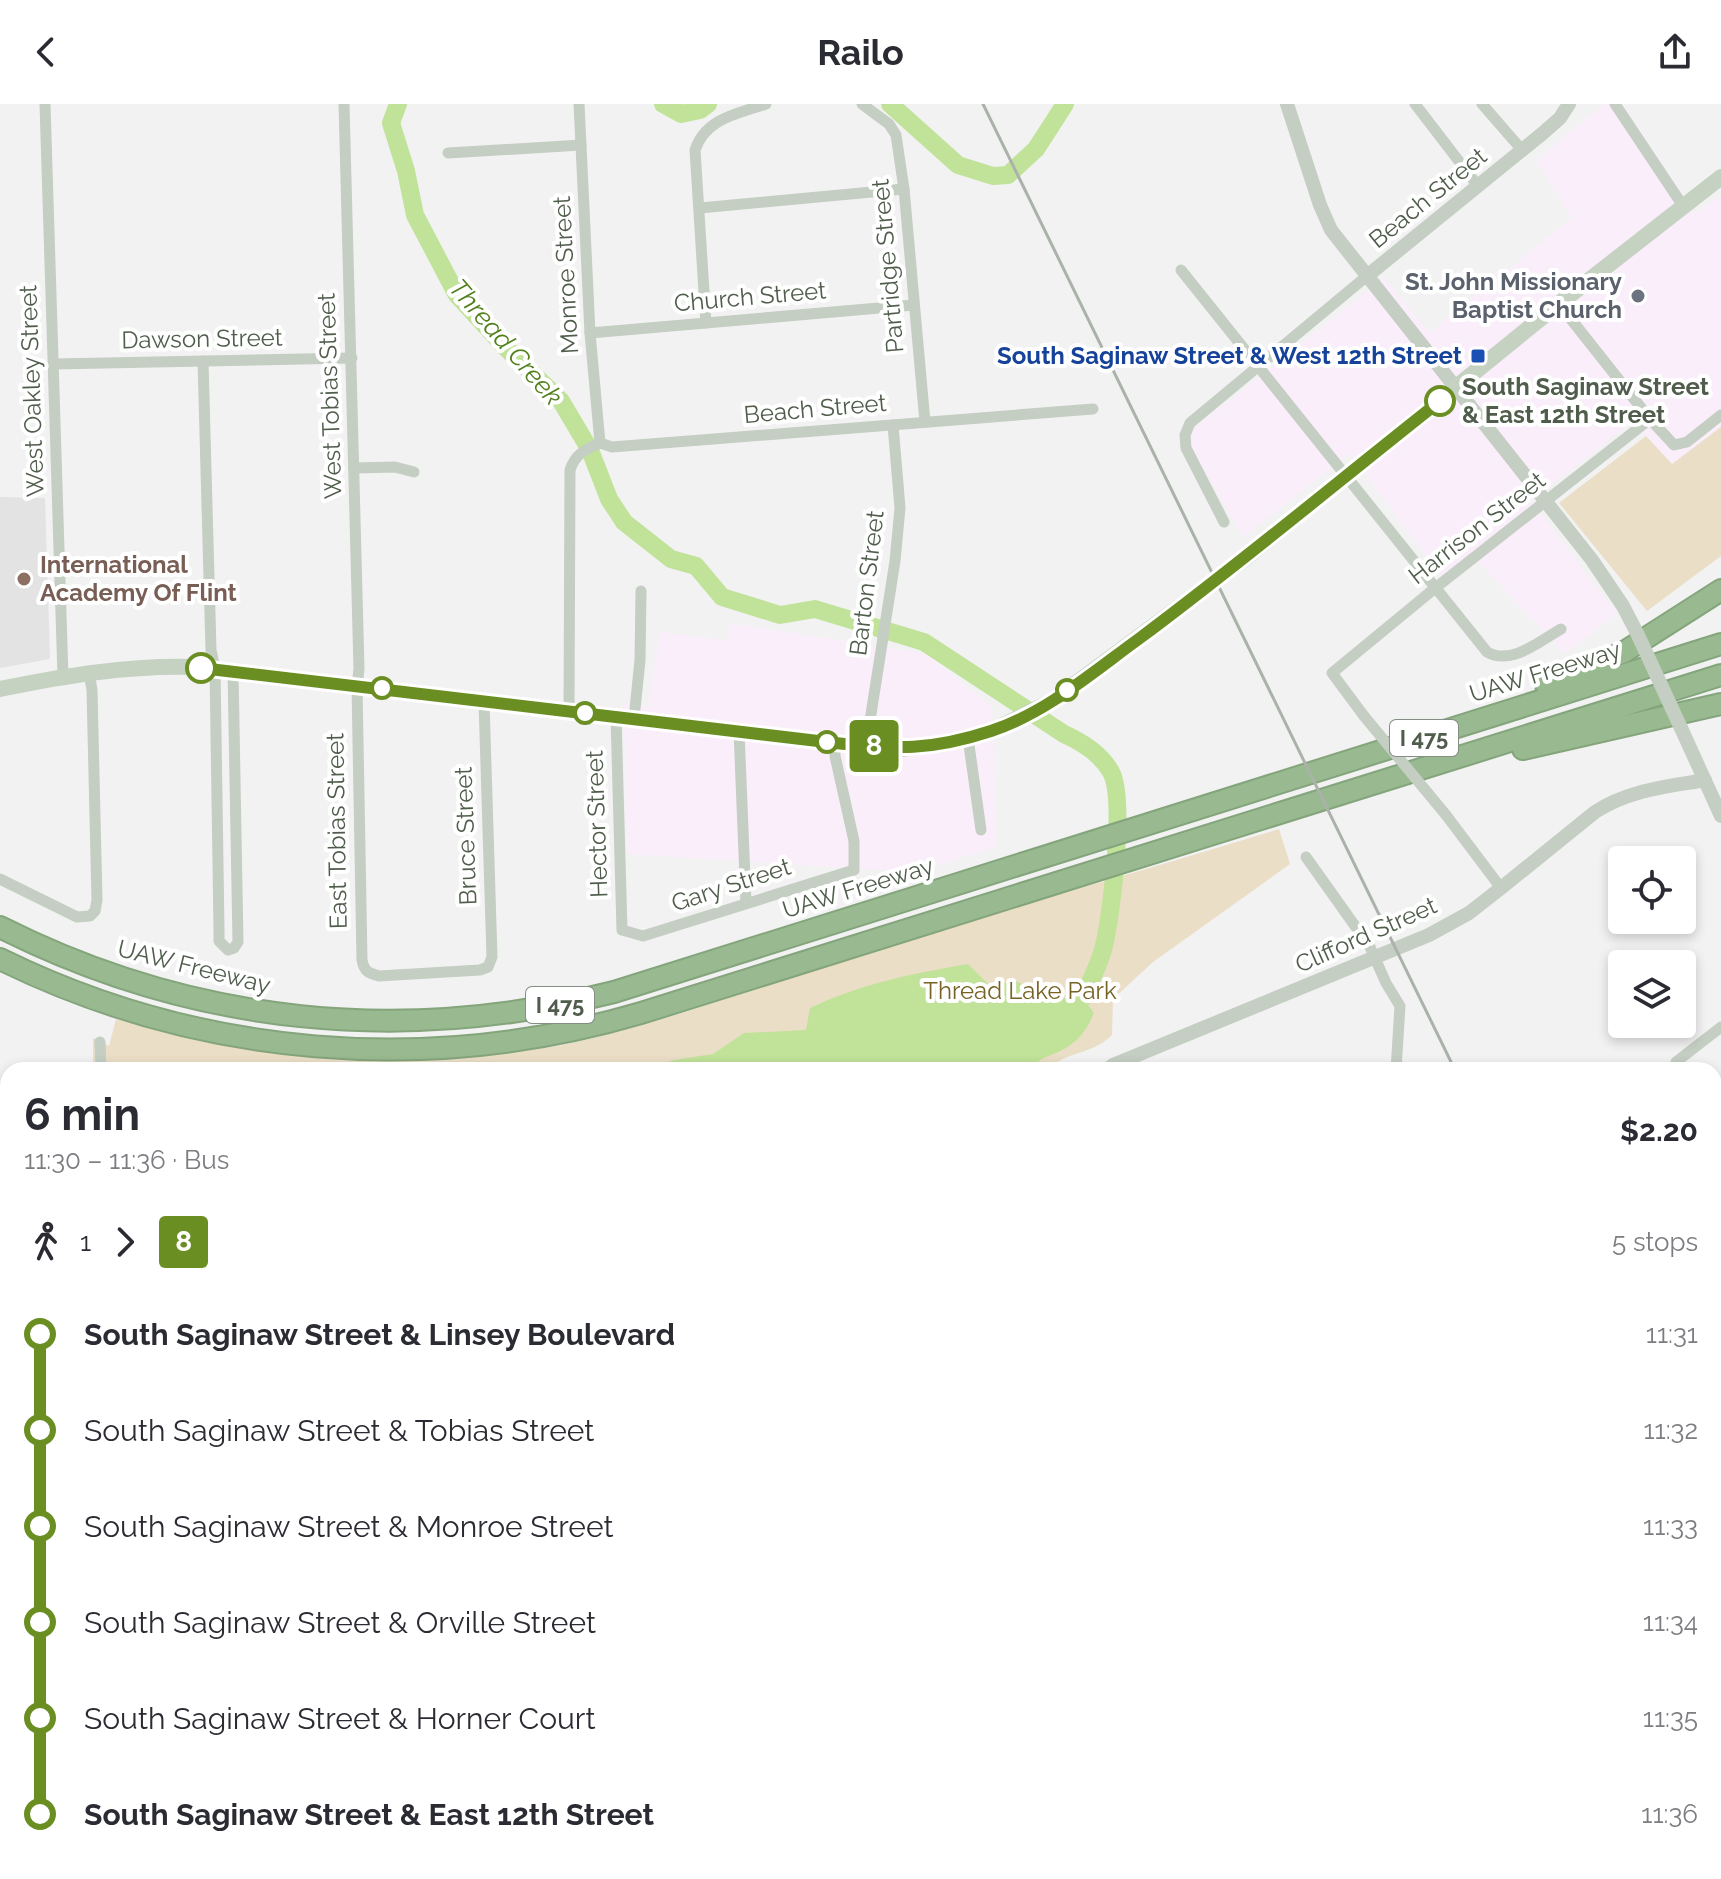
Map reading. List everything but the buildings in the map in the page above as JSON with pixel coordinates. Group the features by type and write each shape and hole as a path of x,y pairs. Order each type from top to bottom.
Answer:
{"highway":[{"path":"1374,753 1588,670 1650,637 1721,590"},
{"name":"UAW Freeway","path":"0,927 108,975 217,1005 333,1020 396,1021 533,1010 614,992 1721,644"},
{"name":"I 475","path":"0,959 55,984 119,1007 223,1034 283,1043 412,1050 469,1047 540,1037 618,1019 1721,675"},
{"path":"1371,783 1721,704"}],"main road":[{"path":"0,689 145,666 215,669 866,746 922,748 968,738 1016,721 1052,701 1212,584 1721,177"}],"street":[{"name":"West Oakley Street","path":"45,104 63,677"},
{"name":"West Tobias Street","path":"344,104 355,468 357,686"},
{"name":"Monroe Street","path":"579,104 590,333 600,443"},
{"path":"706,323 695,150 700,136 717,120 766,104"},
{"name":"Partridge Street","path":"862,104 889,124 896,135 904,189 925,422"},
{"path":"1287,104 1326,221 1606,580 1637,633 1721,816"},
{"path":"1415,104 1478,186"},
{"path":"1482,104 1522,150"},
{"name":"Beach Street","path":"1557,121 1569,104"},
{"name":"Beach Street","path":"1224,522 1186,448 1185,435 1197,414 1578,104"},
{"path":"1615,104 1683,206"},
{"path":"448,153 581,145"},
{"path":"700,208 904,189"},
{"path":"1181,270 1487,652 1496,657 1511,656 1561,629"},
{"name":"Church Street","path":"590,333 914,305"},
{"path":"1556,306 1570,318 1674,445 1687,442 1721,415"},
{"name":"Dawson Street","path":"54,364 352,358"},
{"path":"203,361 211,650 215,669 219,941 228,950 238,942 233,671"},
{"name":"Beach Street","path":"569,711 570,487 572,462 581,452 600,443 612,447 1093,409"},
{"name":"Harrison Street","path":"1501,888 1332,673 1650,419"},
{"name":"Barton Street","path":"866,746 887,619 900,508 893,425"},
{"path":"355,468 395,467 414,472"},
{"path":"634,719 640,660 641,591"},
{"path":"0,879 77,917 94,914 97,900 89,673"},
{"name":"East Tobias Street","path":"357,686 364,969 369,974 379,976 488,967"},
{"name":"Bruce Street","path":"484,702 492,957 488,967"},
{"name":"Hector Street","path":"616,717 622,930"},
{"path":"739,731 746,903"},
{"path":"968,738 981,830"},
{"name":"Gary Street","path":"622,930 643,936 854,870 854,841 835,756 835,743"},
{"name":"Clifford Street","path":"1122,1062 1429,935 1469,913 1607,804 1629,794 1705,780"},
{"path":"216,827 234,827"},
{"path":"1306,857 1375,957 1400,1006 1396,1062"},
{"path":"1676,1062 1721,1027"},
{"path":"100,1042 101,1062"}],"shaded area":[{"path":"1604,104 1623,104 1694,214 1721,196 1721,427 1672,464 1632,422 1531,501 1617,614 1565,654 1470,553 1441,576 1350,453 1243,537 1191,446 1194,428 1384,278 1429,333 1572,218 1536,161"},
{"name":"International Academy Of Flint","path":"0,497 45,498 50,659 0,668"},
{"path":"730,623 927,654 992,707 996,847 916,872 627,854 624,702 648,707 660,632 726,641"},
{"path":"968,964 988,984 1018,982 1050,998 1083,998 1094,1013 1086,1029 1074,1042 1039,1062 668,1062 713,1054 744,1033 806,1030 810,1008 888,980"}],"green space":[{"path":"1721,427 1721,556 1647,611 1559,503 1646,436 1672,464"},
{"name":"Thread Lake Park","path":"1279,829 1290,864 1153,962 1113,999 1112,1035 1088,1050 1058,1062 93,1062 93,1038 109,1046 116,1019 259,1051 351,1060 446,1058 563,1045 681,1013 925,934"}],"waterway":[{"name":"Thread Creek","path":"398,104 391,123 415,215 457,295 561,401 590,450 609,499 624,522 671,559 696,566 722,597 780,615 815,609 924,642 1084,745 1107,766 1115,786 1117,806 1113,884 1104,946 1083,998"},
{"name":"Thread Creek","path":"663,104 681,114 700,110 708,104"},
{"name":"Thread Creek","path":"890,104 958,165 993,176 1008,175 1036,149 1065,104"}],"railway":[{"path":"983,104 1451,1062"}],"bus line":[{"name":"8","path":"201,668 835,743 901,749 944,744 994,730 1052,701 1247,557 1440,401"}],"place":[{"name":"St. John Missionary Baptist Church","path":"1638,296"},
{"name":"South Saginaw Street & West 12th Street","path":"1478,356"},
{"name":"South Saginaw Street & East 12th Street","path":"1440,401"},
{"name":"International Academy Of Flint","path":"24,579"}]}
